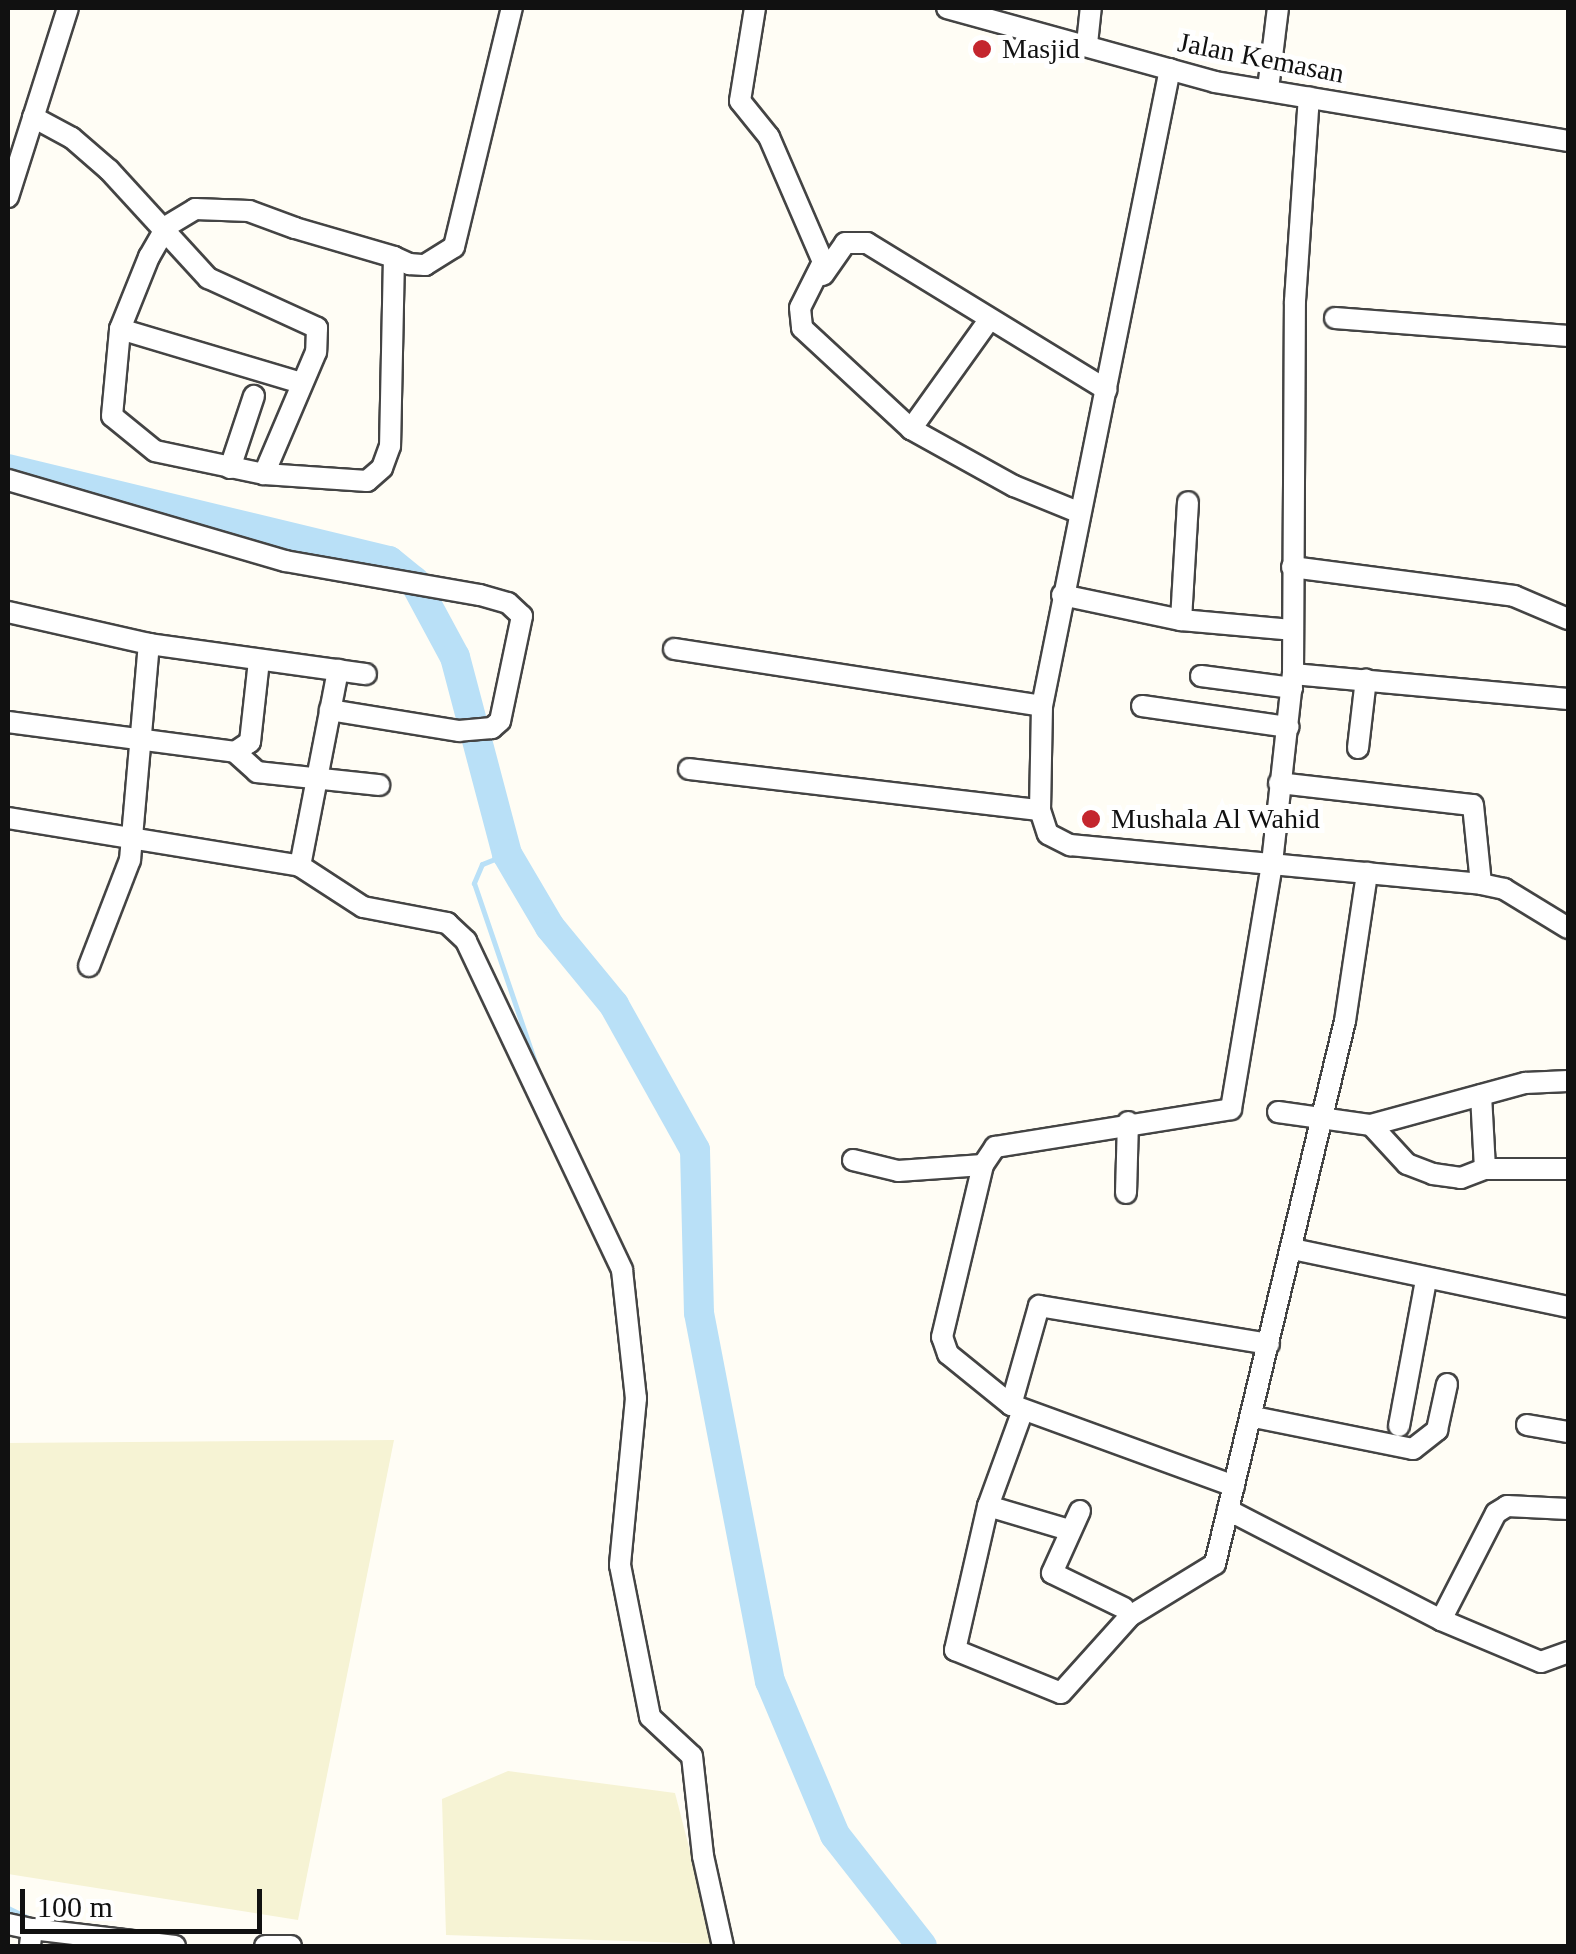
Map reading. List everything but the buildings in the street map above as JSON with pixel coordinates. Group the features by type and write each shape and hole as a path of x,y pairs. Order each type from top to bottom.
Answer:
{"street":[{"path":"8,197 68,8"},
{"path":"394,258 390,446 382,468 367,481 264,474 155,452 112,416 120,330 167,226 215,205 424,265 454,248 512,8"},
{"path":"755,8 740,101 772,143 821,252 821,276"},
{"name":"Jalan Kemasan","path":"947,8 1170,70 1568,141"},
{"path":"1087,44 1090,8"},
{"path":"1268,89 1278,8"},
{"path":"1170,70 1042,706 1040,810 1054,842 1481,884 1504,889 1568,928"},
{"path":"1234,1486 1017,1407 942,1348 983,1165 1002,1144 1231,1109 1272,863 1292,681 1296,300 1309,97"},
{"path":"32,117 72,138 167,226 208,278 317,328 316,352 298,382 264,474"},
{"path":"1080,513 1014,486 911,429 799,322 821,276 846,243 867,243 1108,390"},
{"path":"1335,318 1568,336"},
{"path":"911,429 989,320"},
{"path":"120,330 298,382"},
{"path":"230,468 254,396"},
{"path":"8,480 286,561 480,594 508,603 522,616 500,721 492,728 459,731 330,710"},
{"path":"1181,620 1188,502"},
{"path":"1292,567 1514,596 1568,619"},
{"path":"1062,595 1181,620 1292,630"},
{"path":"8,612 149,644 366,674"},
{"path":"89,966 117,905 132,836 149,644"},
{"path":"674,649 1042,706"},
{"path":"235,752 250,742 258,660"},
{"path":"300,866 338,670"},
{"path":"1201,676 1366,680 1568,700"},
{"path":"1358,748 1366,680"},
{"path":"1142,706 1288,727"},
{"path":"8,722 143,743 235,752 258,772 379,785"},
{"path":"689,769 1040,810"},
{"path":"1279,784 1472,805 1481,884"},
{"path":"8,818 300,866 363,907 457,927 611,1240 632,1322 636,1398 620,1565 650,1718 692,1756 693,1794 723,1946"},
{"path":"1268,1344 1039,1306 955,1650 1061,1692 1130,1616 1208,1572 1254,1417 1346,1022 1367,873"},
{"path":"1278,1112 1371,1126 1525,1082 1568,1081"},
{"path":"1481,1095 1485,1169"},
{"path":"1126,1193 1128,1122"},
{"path":"1371,1126 1407,1164 1461,1178 1485,1169 1568,1169"},
{"path":"853,1160 898,1171 983,1165"},
{"path":"1292,1248 1426,1280 1568,1307"},
{"path":"1399,1426 1426,1280"},
{"path":"1254,1417 1413,1449 1437,1430 1447,1384"},
{"path":"1527,1425 1568,1432"},
{"path":"988,1506 1074,1520 1052,1573 1124,1608"},
{"path":"1442,1620 1496,1514 1508,1506 1568,1509"},
{"path":"1228,1510 1442,1620 1540,1662 1568,1652"},
{"path":"8,1924 31,1938 174,1946"},
{"path":"265,1946 291,1946"}],"shaded area":[{"path":"394,1440 298,1920 8,1874 8,1443"},
{"path":"508,1771 675,1793 714,1944 446,1935 442,1799"}],"waterway":[{"path":"8,469 389,561 414,581 455,657 507,854 550,927 614,1005 695,1150 699,1313 770,1681 835,1835 922,1946"},
{"path":"507,854 482,864 474,883 538,1071"},
{"path":"8,1908 31,1919"}],"place":[{"name":"Masjid","path":"982,49"},
{"name":"Mushala Al Wahid","path":"1091,819"}]}
